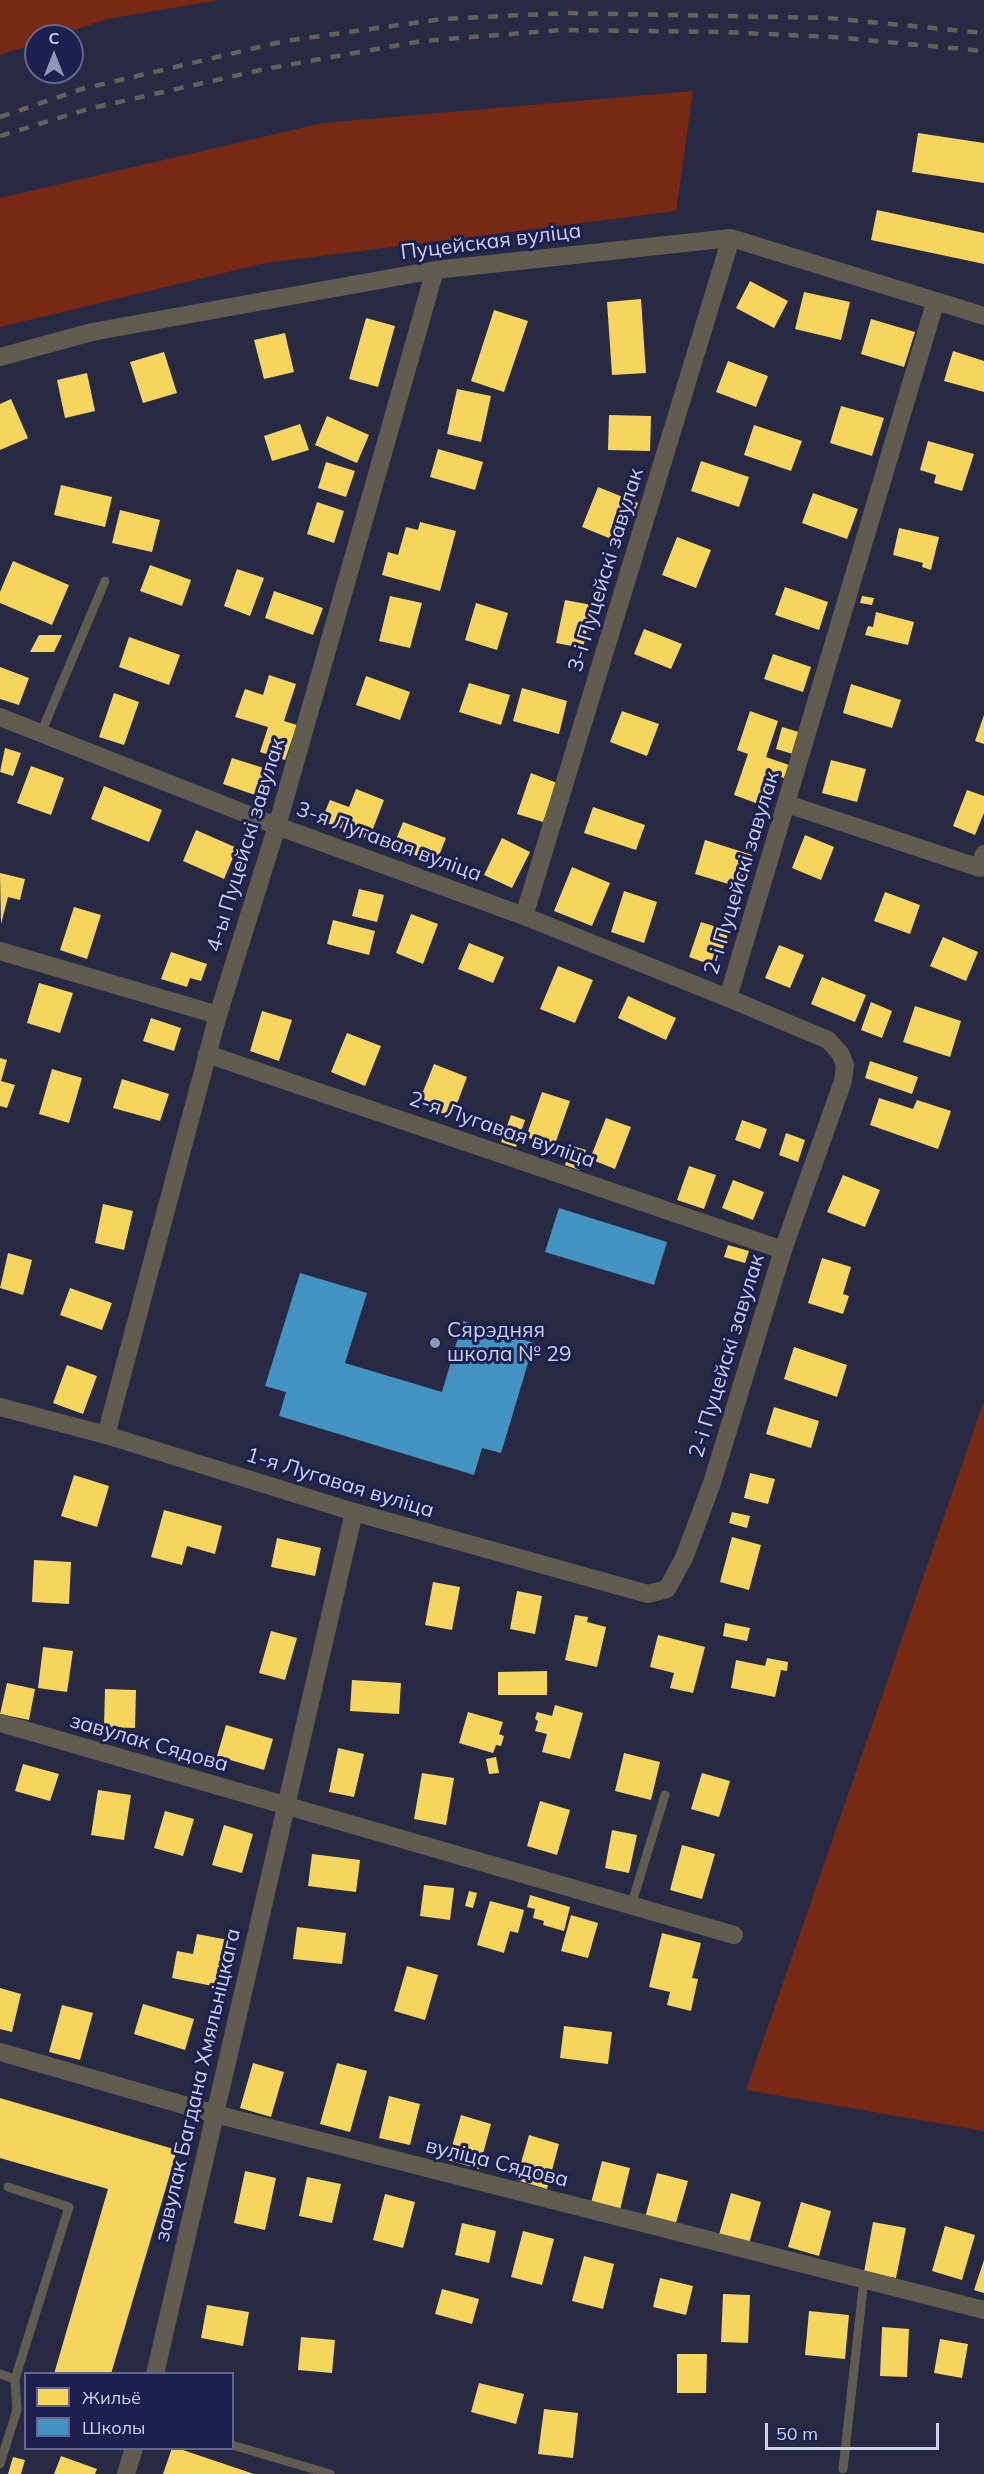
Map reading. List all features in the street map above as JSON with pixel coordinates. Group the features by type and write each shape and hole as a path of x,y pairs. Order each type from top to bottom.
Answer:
{"street":[{"name":"Пуцейская вуліца","path":"0,357 92,332 435,270 731,238 935,303 984,316"},
{"name":"3-і Пуцейскі завулак","path":"524,916 731,238"},
{"name":"4-ы Пуцейскі завулак","path":"106,1435 218,1015 277,826 435,270"},
{"name":"2-і Пуцейскі завулак","path":"668,1589 684,1558 711,1483 783,1250 843,1081 845,1065 840,1053 828,1040 728,998 935,303"},
{"name":"3-я Лугавая вуліца","path":"0,717 277,826 524,916 728,998"},
{"path":"787,804 980,868 984,854"},
{"path":"0,951 218,1015"},
{"name":"2-я Лугавая вуліца","path":"207,1054 783,1250"},
{"name":"1-я Лугавая вуліца","path":"0,1407 106,1435 354,1512 648,1594 668,1589"},
{"name":"завулак Багдана Хмяльніцкага","path":"155,2372 354,1512"},
{"name":"завулак Сядова","path":"0,1723 285,1806"},
{"path":"285,1806 734,1935"},
{"name":"вуліца Сядова","path":"0,2052 215,2114 984,2310"},
{"path":"126,2474 133,2450"}],"lane":[{"path":"41,732 105,581"},
{"path":"631,1906 665,1795"},
{"path":"0,2464 17,2410 15,2379 69,2207 8,2187"},
{"path":"843,2469 864,2279"},
{"path":"0,2374 15,2379"},
{"path":"234,2446 330,2474"}],"shaded area":[{"path":"0,0 219,0 107,19 84,27 84,24 24,24 24,47 0,55"},
{"path":"693,91 676,211 265,263 0,327 0,198 323,123"},
{"path":"984,1401 984,2131 746,2090"}],"building: Жильё":[{"path":"918,133 984,143 984,183 912,172"},
{"path":"877,210 984,233 984,264 871,240"},
{"path":"750,281 788,301 774,328 736,308"},
{"path":"804,292 850,302 841,340 795,329"},
{"path":"641,299 646,373 612,375 607,302"},
{"path":"494,310 528,321 504,392 471,381"},
{"path":"366,318 395,326 378,387 349,379"},
{"path":"871,319 915,332 904,367 861,354"},
{"path":"285,333 294,372 264,379 254,340"},
{"path":"953,351 984,361 984,392 944,381"},
{"path":"164,352 177,393 143,403 130,362"},
{"path":"728,361 768,376 756,407 716,392"},
{"path":"87,373 95,411 65,418 57,380"},
{"path":"457,389 491,396 481,442 447,434"},
{"path":"11,399 28,438 0,450 0,404"},
{"path":"841,406 884,418 872,456 830,443"},
{"path":"609,415 651,416 650,451 608,450"},
{"path":"327,416 369,435 357,463 315,445"},
{"path":"300,424 309,450 272,461 264,436"},
{"path":"754,425 802,441 791,471 744,455"},
{"path":"928,441 974,454 962,491 934,483 936,475 920,470"},
{"path":"438,449 483,462 475,490 430,477"},
{"path":"701,461 749,477 739,507 691,491"},
{"path":"326,462 355,471 346,497 318,488"},
{"path":"61,485 112,497 105,527 54,515"},
{"path":"598,487 638,503 621,543 582,527"},
{"path":"813,493 858,509 847,539 802,523"},
{"path":"317,502 344,511 334,543 307,534"},
{"path":"120,510 160,520 152,552 112,543"},
{"path":"420,522 456,531 440,591 382,575 388,552 398,555 406,527 418,530"},
{"path":"899,528 939,537 931,570 922,567 923,563 893,555"},
{"path":"677,537 711,550 696,588 662,575"},
{"path":"13,561 69,585 52,625 0,603 0,592"},
{"path":"150,565 191,580 182,606 140,591"},
{"path":"237,569 264,578 250,616 224,606"},
{"path":"785,587 828,602 819,630 775,615"},
{"path":"274,591 323,608 313,635 265,618"},
{"path":"390,596 422,603 410,648 379,641"},
{"path":"862,596 874,598 872,605 860,603"},
{"path":"565,600 592,605 583,648 556,643"},
{"path":"476,603 508,613 497,650 465,640"},
{"path":"876,612 914,622 908,645 865,635 868,626 873,627"},
{"path":"644,629 682,644 671,669 634,654"},
{"path":"39,635 62,635 54,652 30,652"},
{"path":"129,637 180,655 169,685 119,667"},
{"path":"773,654 811,667 803,692 764,679"},
{"path":"0,667 29,678 19,705 0,699"},
{"path":"269,675 296,684 284,721 297,725 285,760 260,752 268,727 235,717 245,689 263,695"},
{"path":"366,676 410,692 400,720 356,705"},
{"path":"469,683 510,695 501,725 459,712"},
{"path":"851,684 901,700 892,728 843,713"},
{"path":"522,688 567,701 559,734 513,721"},
{"path":"114,693 139,702 124,745 99,737"},
{"path":"622,711 659,724 647,756 610,742"},
{"path":"750,711 778,721 766,757 789,765 784,778 775,775 764,806 734,795 748,754 737,750"},
{"path":"984,715 984,744 975,741"},
{"path":"782,727 802,733 796,755 776,749"},
{"path":"5,748 21,753 13,776 0,772"},
{"path":"232,758 270,770 261,797 223,784"},
{"path":"831,760 866,769 857,802 822,793"},
{"path":"31,766 64,778 51,815 17,803"},
{"path":"531,773 557,783 543,822 517,814"},
{"path":"104,786 162,810 149,842 91,819"},
{"path":"356,789 384,800 369,839 321,821 330,800 349,807"},
{"path":"967,790 984,796 984,813 975,835 953,826"},
{"path":"593,807 645,825 636,850 584,833"},
{"path":"403,822 446,838 436,863 393,847"},
{"path":"196,830 237,848 224,879 183,861"},
{"path":"805,835 834,847 821,880 792,868"},
{"path":"502,838 530,852 512,888 484,875"},
{"path":"705,840 752,855 742,888 695,874"},
{"path":"572,867 610,883 592,926 554,911"},
{"path":"0,873 25,879 20,900 8,897 1,924"},
{"path":"359,889 384,895 377,922 352,916"},
{"path":"624,891 657,902 644,943 611,932"},
{"path":"885,892 920,905 910,934 874,921"},
{"path":"74,907 101,915 87,959 60,950"},
{"path":"411,914 438,924 423,964 396,953"},
{"path":"333,920 375,931 369,955 327,944"},
{"path":"701,922 729,931 717,967 689,957"},
{"path":"943,937 978,952 966,981 930,966"},
{"path":"469,943 504,957 493,983 458,969"},
{"path":"779,945 804,955 790,988 765,978"},
{"path":"171,952 207,964 201,981 190,978 187,987 161,979"},
{"path":"558,966 593,980 575,1023 540,1009"},
{"path":"822,977 866,995 855,1022 811,1004"},
{"path":"39,983 73,993 60,1033 27,1023"},
{"path":"628,996 676,1018 666,1040 618,1018"},
{"path":"871,1002 892,1011 882,1038 861,1030"},
{"path":"915,1006 961,1021 950,1057 903,1042"},
{"path":"262,1011 292,1020 279,1061 250,1051"},
{"path":"151,1018 181,1028 174,1051 143,1041"},
{"path":"347,1033 381,1046 365,1086 331,1072"},
{"path":"0,1058 7,1060 1,1081 15,1085 7,1108 0,1106"},
{"path":"870,1061 918,1077 912,1094 865,1078"},
{"path":"434,1064 467,1077 452,1117 418,1104"},
{"path":"52,1069 82,1078 69,1123 39,1114"},
{"path":"122,1079 169,1094 160,1121 113,1108"},
{"path":"542,1092 570,1101 554,1147 526,1137"},
{"path":"879,1098 913,1109 917,1100 951,1111 938,1149 870,1125"},
{"path":"511,1115 525,1120 516,1147 501,1142"},
{"path":"606,1118 631,1127 615,1169 590,1159"},
{"path":"742,1120 767,1129 760,1149 735,1140"},
{"path":"786,1133 805,1140 798,1162 779,1155"},
{"path":"572,1146 586,1150 579,1170 565,1165"},
{"path":"689,1166 716,1175 704,1209 677,1200"},
{"path":"843,1175 880,1190 865,1227 827,1212"},
{"path":"733,1180 764,1192 753,1220 722,1208"},
{"path":"103,1204 133,1211 124,1250 95,1243"},
{"path":"728,1245 749,1251 745,1263 724,1257"},
{"path":"8,1253 32,1260 23,1295 0,1288"},
{"path":"822,1258 851,1267 843,1294 849,1296 843,1314 808,1303"},
{"path":"70,1288 112,1303 102,1330 60,1315"},
{"path":"794,1347 847,1365 837,1397 784,1379"},
{"path":"67,1365 97,1376 83,1414 53,1403"},
{"path":"774,1407 819,1421 811,1448 766,1434"},
{"path":"750,1473 775,1479 768,1504 744,1498"},
{"path":"74,1475 109,1486 97,1527 61,1516"},
{"path":"164,1510 222,1526 215,1554 187,1546 182,1565 151,1557"},
{"path":"732,1512 750,1516 747,1528 729,1523"},
{"path":"732,1537 761,1545 749,1590 720,1582"},
{"path":"277,1538 321,1548 315,1576 271,1567"},
{"path":"34,1560 71,1562 69,1604 32,1602"},
{"path":"433,1582 460,1587 452,1630 425,1625"},
{"path":"517,1591 542,1596 535,1634 510,1629"},
{"path":"575,1615 588,1617 587,1622 606,1627 597,1667 565,1660"},
{"path":"725,1623 750,1628 747,1641 723,1636"},
{"path":"271,1631 297,1638 285,1680 259,1673"},
{"path":"658,1635 705,1647 693,1693 670,1688 674,1673 650,1667"},
{"path":"43,1647 73,1651 67,1692 38,1688"},
{"path":"767,1658 788,1662 787,1671 781,1670 775,1697 731,1688 736,1660 765,1666"},
{"path":"547,1671 547,1695 498,1695 498,1672"},
{"path":"352,1680 401,1683 399,1714 350,1711"},
{"path":"7,1683 35,1689 29,1720 0,1714"},
{"path":"105,1689 136,1690 135,1728 104,1727"},
{"path":"555,1705 583,1713 570,1759 542,1752 547,1734 535,1731 538,1721 535,1719 537,1712 552,1716"},
{"path":"468,1712 503,1722 499,1734 504,1736 501,1746 496,1745 493,1753 459,1743"},
{"path":"226,1725 273,1739 264,1770 217,1756"},
{"path":"338,1748 364,1754 354,1797 329,1792"},
{"path":"624,1753 660,1762 651,1800 615,1791"},
{"path":"496,1757 499,1773 489,1774 486,1759"},
{"path":"23,1764 59,1774 50,1801 15,1791"},
{"path":"422,1773 454,1778 446,1825 414,1819"},
{"path":"702,1773 730,1781 719,1817 691,1809"},
{"path":"98,1790 131,1795 124,1840 91,1835"},
{"path":"540,1801 570,1810 557,1855 527,1846"},
{"path":"165,1811 194,1819 183,1856 154,1848"},
{"path":"224,1825 253,1834 242,1873 212,1865"},
{"path":"612,1830 637,1835 629,1873 605,1868"},
{"path":"682,1845 715,1854 702,1899 670,1890"},
{"path":"312,1854 360,1860 356,1892 308,1886"},
{"path":"424,1885 454,1888 450,1920 420,1916"},
{"path":"469,1891 477,1893 473,1908 465,1906"},
{"path":"530,1895 570,1907 564,1931 543,1925 544,1921 533,1918 535,1909 527,1907"},
{"path":"490,1901 524,1910 518,1933 510,1931 504,1953 477,1945"},
{"path":"571,1915 598,1923 588,1958 561,1951"},
{"path":"297,1927 346,1933 342,1964 293,1959"},
{"path":"662,1933 701,1943 692,1978 698,1979 691,2011 667,2005 670,1992 649,1987"},
{"path":"197,1934 228,1940 218,1987 172,1978 177,1951 193,1954"},
{"path":"407,1966 438,1975 425,2020 394,2011"},
{"path":"0,1988 21,1994 12,2032 0,2029"},
{"path":"143,2004 194,2019 185,2050 134,2034"},
{"path":"62,2005 93,2013 80,2060 49,2052"},
{"path":"564,2026 612,2032 608,2064 560,2058"},
{"path":"253,2063 284,2072 271,2117 240,2108"},
{"path":"337,2063 367,2071 350,2132 320,2124"},
{"path":"389,2096 420,2104 410,2145 379,2138"},
{"path":"0,2098 177,2150 112,2372 55,2372 108,2189 0,2158"},
{"path":"461,2115 491,2124 479,2169 448,2160"},
{"path":"529,2135 559,2144 547,2189 516,2180"},
{"path":"602,2161 630,2168 620,2210 591,2203"},
{"path":"245,2171 276,2178 265,2230 234,2223"},
{"path":"657,2173 688,2181 675,2226 645,2218"},
{"path":"307,2177 341,2184 332,2223 299,2216"},
{"path":"731,2193 761,2202 748,2247 718,2238"},
{"path":"385,2194 415,2202 403,2248 373,2240"},
{"path":"801,2202 831,2211 819,2256 788,2247"},
{"path":"873,2222 906,2228 896,2278 864,2272"},
{"path":"462,2223 496,2231 489,2263 455,2255"},
{"path":"945,2226 975,2235 962,2280 932,2271"},
{"path":"523,2231 554,2239 542,2285 511,2277"},
{"path":"584,2256 614,2264 603,2309 572,2301"},
{"path":"984,2260 984,2293 974,2290"},
{"path":"660,2278 693,2286 686,2315 653,2307"},
{"path":"442,2289 479,2299 472,2324 435,2314"},
{"path":"723,2294 750,2295 748,2343 721,2342"},
{"path":"207,2305 249,2312 243,2346 201,2338"},
{"path":"809,2311 849,2315 845,2359 805,2355"},
{"path":"882,2327 909,2329 907,2377 880,2376"},
{"path":"301,2337 335,2340 332,2373 298,2370"},
{"path":"940,2339 968,2344 962,2378 934,2373"},
{"path":"677,2354 707,2354 706,2393 677,2393"},
{"path":"479,2383 524,2394 516,2424 471,2412"},
{"path":"544,2409 578,2413 573,2458 538,2454"},
{"path":"171,2450 183,2450 254,2474 163,2474"},
{"path":"61,2456 97,2469 95,2474 54,2474"},
{"path":"13,2457 25,2460 21,2474 8,2474"}],"building: Школы":[{"path":"559,1208 667,1242 654,1285 545,1252"},
{"path":"300,1273 367,1293 345,1363 442,1392 463,1321 534,1343 501,1453 482,1448 474,1475 279,1416 286,1392 265,1386"}],"railway":[{"path":"0,117 82,89 285,41 442,19 567,13 829,18 984,33"},
{"path":"0,136 88,109 265,69 422,41 561,30 722,32 833,37 984,51"}],"place":[{"name":"Сярэдняя школа № 29","path":"435,1343"}]}
